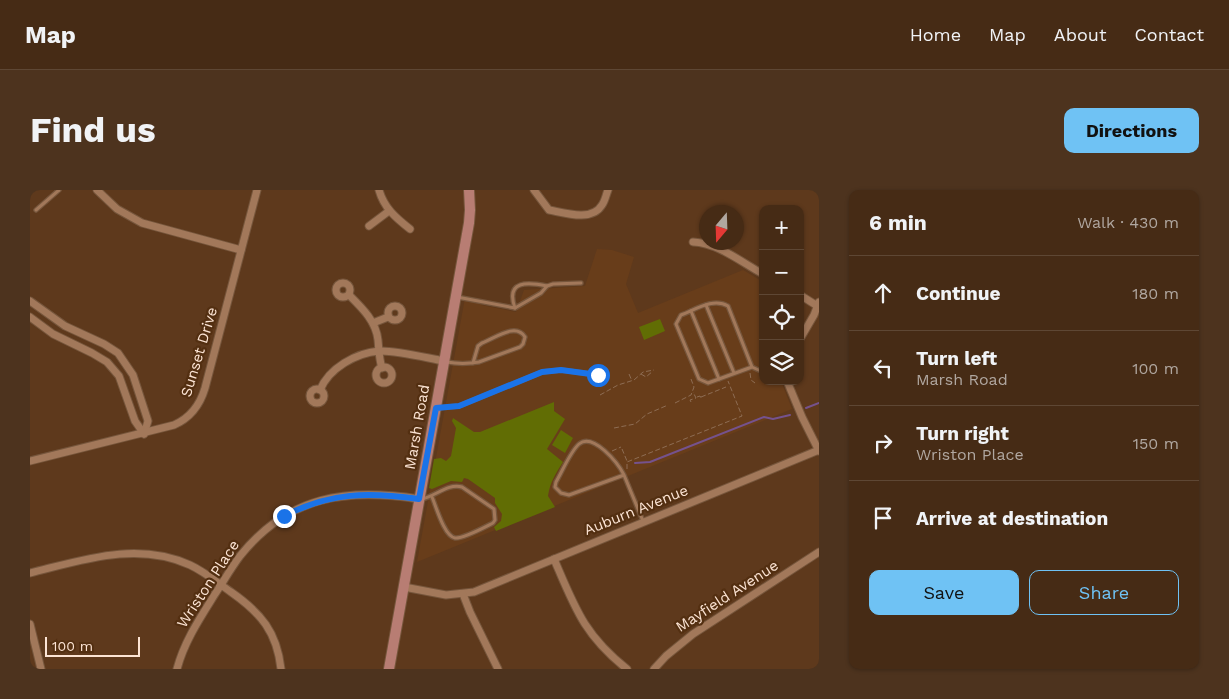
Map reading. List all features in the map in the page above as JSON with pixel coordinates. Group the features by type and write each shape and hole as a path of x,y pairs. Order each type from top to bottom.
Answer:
{"street":[{"path":"97,190 117,209 142,223 241,250"},
{"name":"Sunset Drive","path":"30,461 144,434 179,423 191,414 202,398 257,190"},
{"path":"379,190 389,211 410,229"},
{"name":"Marsh Road","path":"389,669 469,224 469,190"},
{"path":"534,190 549,210 576,214 593,214 602,206 608,190"},
{"path":"369,226 389,211"},
{"path":"693,242 715,246 759,272"},
{"path":"348,295 368,315 373,323 377,334 382,368"},
{"path":"804,297 819,305 804,333"},
{"path":"30,301 65,326 104,344 118,353 133,375 148,421 144,434"},
{"path":"373,323 388,316"},
{"path":"30,317 53,334 107,362 119,376 135,421 144,434"},
{"path":"320,390 328,376 345,362 379,351 444,361"},
{"path":"789,385 819,450"},
{"name":"Auburn Avenue","path":"404,587 446,595 474,592 819,450"},
{"name":"Wriston Place","path":"177,669 187,641 240,557 264,531 284,516 305,506 334,497 357,494 419,499"},
{"name":"Mayfield Avenue","path":"654,669 666,656 693,634 819,552"},
{"path":"30,573 114,554 145,553 170,558 191,566 253,608 265,622 276,645 281,669"},
{"path":"554,559 588,631 610,656 627,669"},
{"path":"463,594 498,669"},
{"path":"30,624 41,669"}],"lane":[{"path":"36,210 59,190"},
{"path":"514,308 511,299 515,289 521,284 531,283 547,286 581,283"},
{"path":"456,296 514,308 542,293 547,286"},
{"path":"752,367 728,306 721,302 706,305 681,315 676,324 699,379 708,383 752,367 759,370"},
{"path":"706,305 734,373"},
{"path":"691,311 719,379"},
{"path":"444,361 463,364 473,363 520,347 526,337 520,331 513,330 482,343 478,346 473,363"},
{"path":"436,408 459,406 542,372 561,370 598,375"},
{"path":"625,475 569,495 561,493 555,487 556,482 578,445 585,442 594,443 616,463 625,475 643,522"},
{"path":"419,499 432,497 456,485 462,487 494,509 495,520 493,523 463,536 452,537 446,532 432,497"}],"path":[{"path":"600,395 618,385 632,381 643,372 654,370 646,377 646,381"},
{"path":"750,373 751,380 756,383"},
{"path":"629,374 632,381"},
{"path":"641,374 646,377"},
{"path":"692,379 696,398"},
{"path":"627,462 742,416 728,380"},
{"path":"691,402 690,400 700,396 701,398 726,387"},
{"path":"675,403 688,398 693,391"},
{"path":"614,428 635,424 647,414 668,406"},
{"path":"609,452 621,448 627,462 625,475"}],"shaded area":[{"path":"597,249 612,250 634,257 626,284 638,313 743,270 759,280 759,385 783,385 792,409 417,562 465,298 482,301 481,305 516,312 524,290 585,286"}],"green space":[{"path":"660,319 665,331 644,340 639,327"},
{"path":"554,402 554,411 565,419 547,449 563,462 552,482 548,496 555,507 496,531 494,527 501,521 502,514 495,503 495,498 468,479 464,478 462,482 451,481 432,489 429,488 434,459 441,458 446,461 451,456 456,428 452,421 453,418 474,432 480,432"},
{"path":"561,430 573,438 565,453 552,445"}],"waterway":[{"path":"806,408 819,403"},
{"path":"635,463 650,462 764,417 773,419 790,415"}],"route":[{"path":"284,516 305,506 342,495 372,494 419,499 436,408 459,406 542,372 561,370 598,375"}]}
